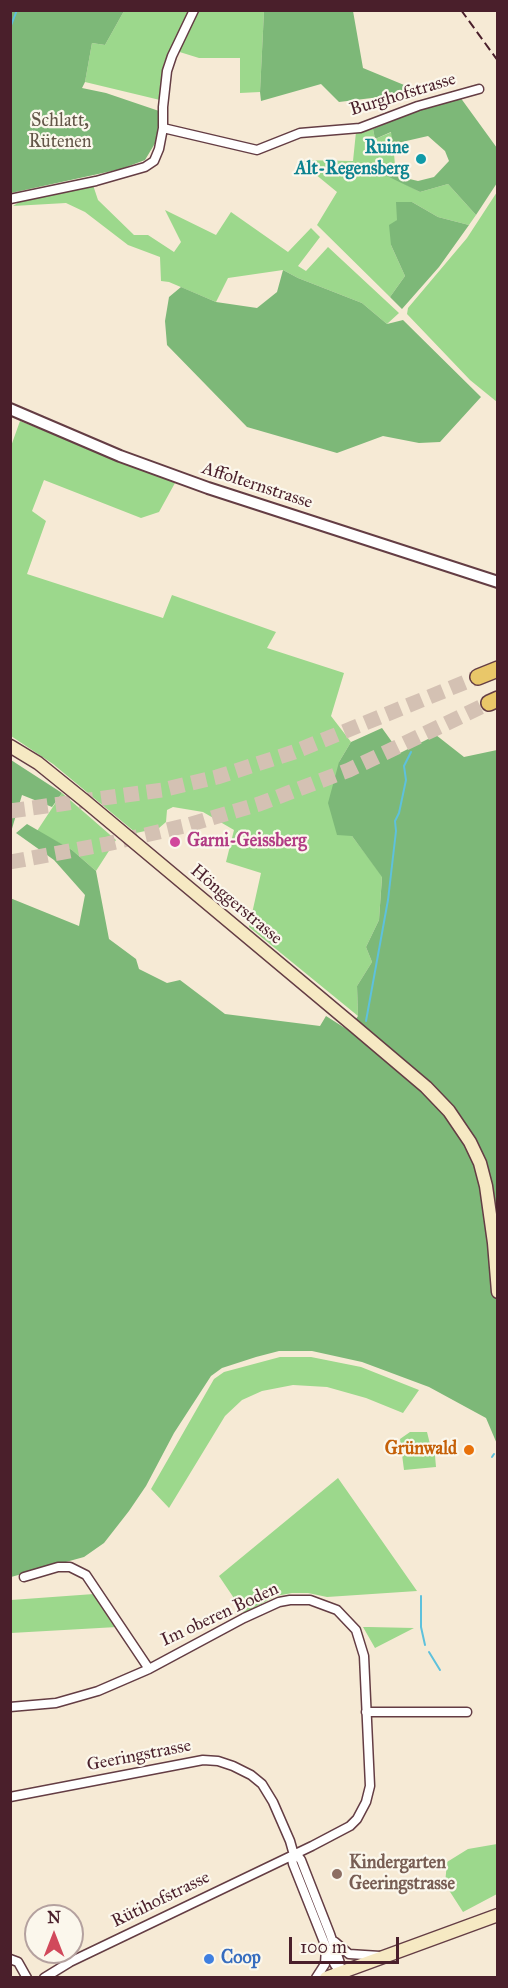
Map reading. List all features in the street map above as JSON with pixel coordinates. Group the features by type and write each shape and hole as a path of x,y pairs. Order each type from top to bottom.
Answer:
{"highway":[{"path":"478,678 498,669"}],"main road":[{"name":"Hönggerstrasse","path":"10,746 38,763 85,801 426,1087 449,1111 470,1142 480,1163 486,1186 498,1292"},
{"path":"336,1973 496,1915"}],"street":[{"path":"10,199 96,180 145,167 154,161 163,128 167,71 171,56 194,10"},
{"name":"Burghofstrasse","path":"163,128 257,150 300,133 314,130 360,128 418,106 479,89"},
{"name":"Affolternstrasse","path":"10,410 120,456 208,488 498,582"},
{"path":"24,1577 58,1567 70,1567 86,1575 148,1669"},
{"name":"Im oberen Boden","path":"10,1707 67,1701 98,1691 148,1669 279,1602 310,1600 337,1610 356,1630 364,1656 369,1794 363,1810 350,1826 294,1855"},
{"path":"366,1712 466,1712"},
{"name":"Geeringstrasse","path":"10,1797 187,1762 218,1761 251,1775 262,1784 273,1802 294,1855 293,1864 336,1973"},
{"name":"Geeringstrasse","path":"294,1855 301,1860 330,1934 340,1963 336,1973"},
{"name":"Rütihofstrasse","path":"44,1977 294,1855"},
{"name":"Geeringstrasse","path":"330,1934 349,1954 386,1956"},
{"path":"316,1977 325,1964 326,1947"},
{"path":"10,1959 18,1962 27,1977"}],"green space":[{"name":"Schlatt, Rütenen","path":"10,11 124,11 105,45 92,43 82,88 106,93 159,111 157,140 145,160 121,169 11,193"},
{"path":"124,11 264,11 260,92 240,93 240,58 199,58 170,49 164,63 160,100 85,82 92,43 105,45"},
{"path":"264,11 353,11 363,68 421,92 339,102 321,84 261,101"},
{"path":"460,97 497,148 497,183 476,215 448,184 420,192 385,175 395,165 401,177 418,181 434,177 449,161 445,151 428,136 393,144 391,132 375,139 373,129 419,109"},
{"path":"373,129 375,139 392,132 395,165 386,174 420,192 448,184 476,215 469,225 438,217 412,202 397,220 391,245 405,276 390,297 317,225 337,192 298,160 353,161 356,132"},
{"path":"93,185 98,200 134,235 148,235 174,252 181,242 165,210 216,235 231,212 288,252 311,228 320,237 298,266 306,271 328,247 399,313 387,324 362,303 283,270 228,278 216,302 169,282 161,281 160,257 128,245 85,212 66,203 13,206 21,201"},
{"path":"497,192 497,402 470,380 407,314 408,308 467,238"},
{"path":"396,202 412,202 438,217 469,225 439,267 402,309 390,297 405,276 391,245 389,225 397,220"},
{"path":"283,270 362,303 387,324 403,320 481,397 440,442 419,443 383,436 337,453 247,427 167,345 165,321 169,297 181,287 216,302 257,308 277,292"},
{"path":"20,421 175,483 159,512 141,518 44,480 32,511 46,521 27,574 163,618 172,595 276,632 267,648 344,673 331,716 351,742 339,762 352,836 382,876 379,920 366,947 372,962 357,986 358,1016 249,927 261,873 226,862 234,830 203,812 173,807 167,810 166,822 159,828 136,833 53,764 11,736 10,449"},
{"path":"382,728 400,753 436,735 464,757 497,750 497,1444 486,1418 429,1387 362,1362 312,1351 279,1351 256,1357 222,1368 211,1376 174,1433 146,1486 104,1543 84,1557 11,1577 10,898 79,926 85,895 54,860 16,833 27,824 72,850 96,871 109,939 136,959 139,969 167,983 180,980 225,1014 320,1026 326,1016 348,1030 358,1016 357,986 372,962 366,947 379,920 382,877 352,836 337,835 328,803 339,762 351,742"},
{"path":"11,760 62,793 52,807 22,795 11,832"},
{"path":"62,793 116,840 96,871 72,850 37,831"},
{"path":"280,1357 311,1357 361,1367 419,1390 403,1413 366,1398 327,1387 293,1385 262,1391 242,1400 225,1416 169,1508 151,1489 214,1379 224,1372"},
{"path":"410,1432 427,1432 430,1444 434,1444 436,1467 404,1470 400,1439"},
{"path":"338,1478 417,1591 327,1597 308,1593 292,1593 276,1596 244,1613 219,1576"},
{"path":"94,1594 117,1627 11,1633 11,1600"},
{"path":"363,1627 369,1627 414,1628 375,1648"},
{"path":"497,1844 497,1894 463,1912 445,1884 447,1862 468,1849"}],"waterway":[{"path":"10,28 17,10"},
{"path":"366,1021 388,900 396,831 395,821 406,780 404,766 411,752"},
{"path":"421,1596 421,1627 425,1645"},
{"path":"429,1652 440,1670"}],"tunnel":[{"path":"10,811 162,790 217,777 294,752 478,677"},
{"path":"10,862 107,844 188,825 259,804 349,770 489,703"}],"railway":[{"path":"461,10 498,61"}],"place":[{"name":"Ruine Alt-Regensberg","path":"421,159"},
{"name":"Garni-Geissberg","path":"175,842"},
{"name":"Grünwald","path":"469,1450"},
{"name":"Kindergarten Geeringstrasse","path":"337,1874"},
{"name":"Coop","path":"209,1959"}]}
